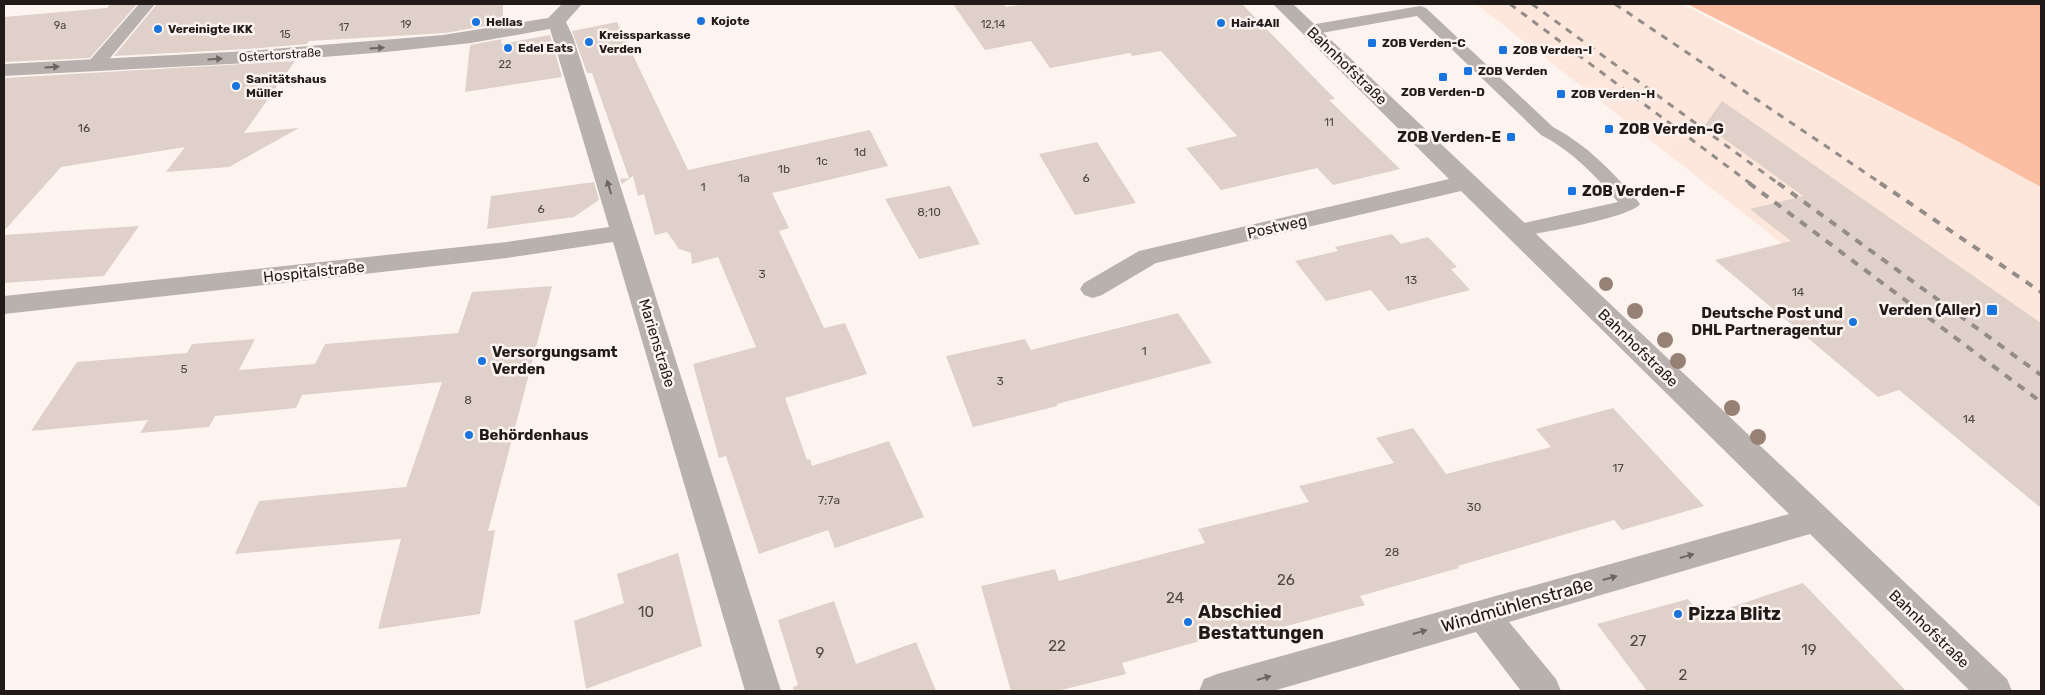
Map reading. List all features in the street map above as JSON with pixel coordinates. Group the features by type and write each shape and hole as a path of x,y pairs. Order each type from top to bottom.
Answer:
{"street":[{"path":"555,22 573,4"},
{"name":"Bahnhofstraße","path":"1282,4 1994,691"},
{"name":"Ostertorstraße","path":"4,70 297,54 411,45 516,31 555,22"},
{"name":"Marienstraße","path":"555,22 560,28 763,691"},
{"name":"Postweg","path":"1093,288 1148,257 1467,182"},
{"name":"Hospitalstraße","path":"4,305 498,252 623,233"},
{"name":"Windmühlenstraße","path":"1217,691 1816,519"},
{"path":"1482,614 1542,691"}],"lane":[{"path":"95,65 147,4"},
{"path":"1310,30 1420,11 1547,131 1563,139 1612,183 1630,204 1616,210 1518,232"}],"shaded area":[{"path":"1476,4 1682,4 1765,47 1950,137 2041,187 2041,446"},
{"path":"1687,4 2041,4 2041,187 1950,137"}],"building":[{"path":"111,4 137,4 90,58 4,62 4,17 107,8"},
{"path":"157,4 503,4 503,23 445,33 309,41 307,44 248,49 114,56"},
{"path":"953,4 1003,4 1006,7 1027,4 1242,4 1335,99 1329,100 1400,169 1333,185 1317,168 1221,190 1186,148 1237,136 1161,51 1132,56 1130,53 1050,68 1031,41 985,50"},
{"path":"617,22 688,170 870,130 888,166 772,193 789,228 779,231 824,328 845,323 867,374 785,398 807,460 810,459 812,466 889,441 924,517 835,548 828,530 759,554 726,456 719,458 693,364 756,347 718,257 692,264 691,253 679,249 667,232 655,235 644,194 638,196 633,176 622,184 620,179 629,178 592,73 587,73 572,31"},
{"path":"550,35 562,77 465,92 470,45 502,39 501,44"},
{"path":"295,61 244,133 299,128 229,167 166,172 185,147 61,167 4,231 4,78"},
{"path":"1722,101 2041,323 2041,508 1899,390 1878,397 1715,260 1791,241 1750,209 1803,196 1705,125"},
{"path":"1097,142 1136,203 1075,215 1039,154"},
{"path":"594,182 599,200 574,217 487,229 491,196"},
{"path":"950,186 980,244 919,259 885,199"},
{"path":"139,226 104,276 4,283 4,235"},
{"path":"1392,234 1401,244 1428,237 1457,267 1451,269 1470,290 1388,311 1371,290 1326,301 1295,261 1338,251 1335,247"},
{"path":"552,286 488,531 495,530 480,614 378,629 401,539 235,554 259,501 406,487 442,382 302,395 296,408 215,416 209,427 140,433 148,420 31,431 77,362 187,353 192,344 255,339 239,370 315,364 325,344 458,333 472,292"},
{"path":"1178,313 1212,363 973,427 946,356 1025,339 1031,350"},
{"path":"1613,408 1704,506 1622,530 1614,520 1458,566 1459,568 1360,596 1365,605 1249,636 1246,628 1122,663 1126,674 1057,691 1011,691 981,586 1055,569 1059,581 1205,543 1198,529 1309,502 1299,486 1394,463 1376,438 1413,428 1446,474 1551,447 1536,429"},
{"path":"678,553 702,646 586,689 574,621 624,603 617,574"},
{"path":"1803,583 1906,691 1647,691 1597,624 1688,599 1702,617"},
{"path":"834,601 856,664 916,642 936,691 794,691 793,687 798,685 778,620"}],"railway":[{"path":"1510,4 1751,184"},
{"path":"1532,4 1779,184"},
{"path":"1615,4 1882,184"},
{"path":"1749,183 2041,402"},
{"path":"1778,183 2041,375"},
{"path":"1880,183 2041,292"}],"place":[{"name":"Kojote","path":"701,21"},
{"name":"Hellas","path":"476,22"},
{"name":"Hair4All","path":"1221,23"},
{"name":"Vereinigte IKK","path":"158,29"},
{"name":"Kreissparkasse Verden","path":"589,42"},
{"name":"ZOB Verden-C","path":"1372,43"},
{"name":"Edel Eats","path":"508,48"},
{"name":"ZOB Verden-I","path":"1503,50"},
{"name":"ZOB Verden","path":"1468,71"},
{"name":"ZOB Verden-D","path":"1443,77"},
{"name":"Sanitätshaus Müller","path":"236,86"},
{"name":"ZOB Verden-H","path":"1561,94"},
{"name":"ZOB Verden-G","path":"1609,129"},
{"name":"ZOB Verden-E","path":"1511,137"},
{"name":"ZOB Verden-F","path":"1572,191"},
{"name":"Verden (Aller)","path":"1992,310"},
{"name":"Deutsche Post und DHL Partneragentur","path":"1853,322"},
{"name":"Versorgungsamt Verden","path":"482,361"},
{"name":"Behördenhaus","path":"469,435"},
{"name":"Pizza Blitz","path":"1678,614"},
{"name":"Abschied Bestattungen","path":"1188,622"}]}
